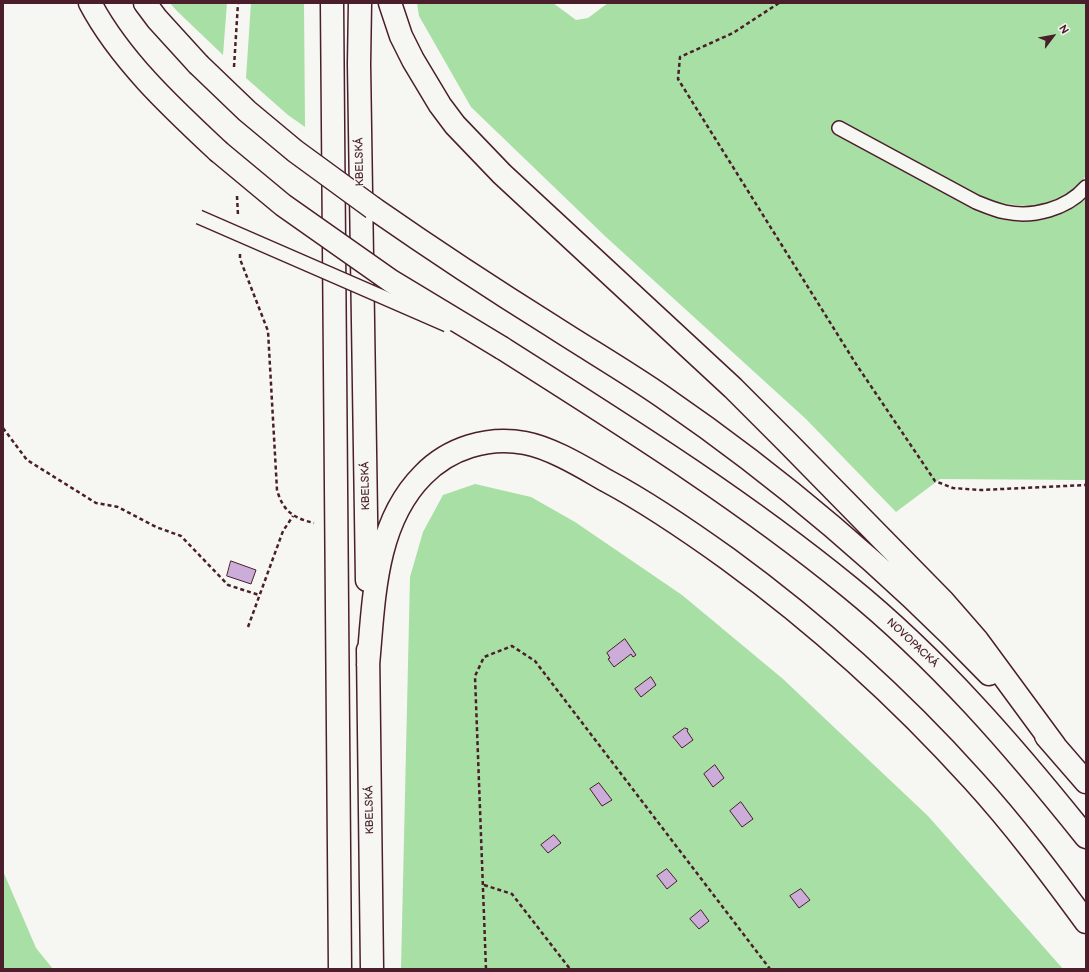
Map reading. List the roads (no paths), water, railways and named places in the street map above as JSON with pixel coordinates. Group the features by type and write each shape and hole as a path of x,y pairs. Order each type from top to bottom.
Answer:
{"main road":[{"name":"NOVOPACKÁ","path":"90,3 118,45 148,82 218,151 283,205 385,276 502,348 707,481 788,539 849,586 906,636 950,680 1000,734 1086,837"},
{"path":"145,3 157,19 198,64 247,111 295,151 428,246 662,396 745,456 833,528 876,566 974,659 1055,746 1086,782"},
{"path":"332,3 340,969"},
{"name":"KBELSKÁ","path":"360,3 359,64 372,969"},
{"path":"390,3 401,36 413,60 440,105 455,125 502,174 733,388 943,601 977,640 1055,746"},
{"path":"368,665 375,587 384,544 401,504 412,486 423,474 449,455 480,443 512,441 528,443 543,448 587,469 635,496 694,535 804,617 897,701 974,781 1029,845 1086,922"}],"lane":[{"path":"839,128 976,202 1006,213 1040,213 1058,207 1073,199 1086,187"},
{"path":"199,217 502,348"}]}
